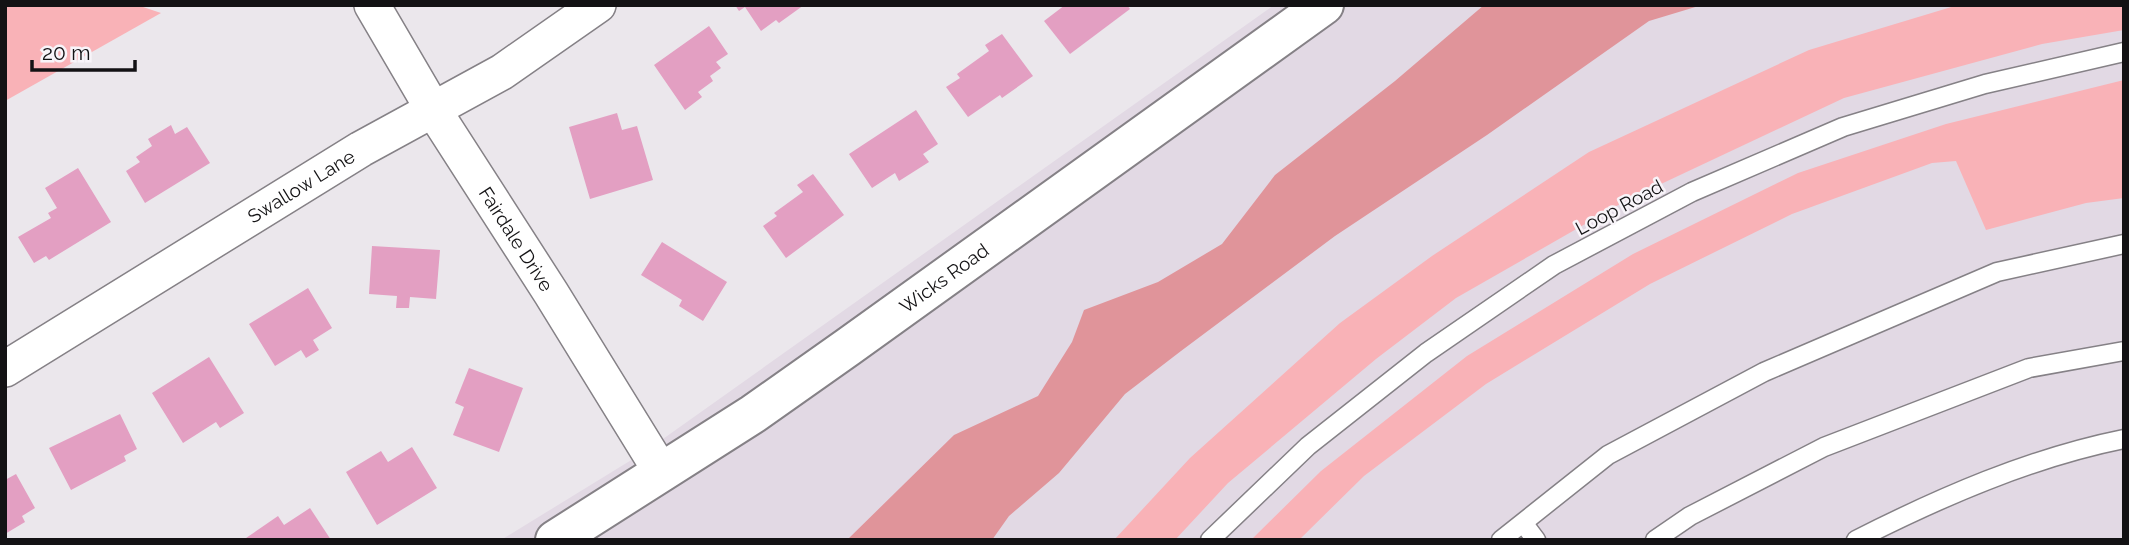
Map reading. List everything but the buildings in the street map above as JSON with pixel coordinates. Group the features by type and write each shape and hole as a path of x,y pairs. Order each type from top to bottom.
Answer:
{"main road":[{"name":"Wicks Road","path":"555,540 753,414 943,281 1324,5"}],"street":[{"name":"Fairdale Drive","path":"372,5 434,111 662,472"},
{"name":"Swallow Lane","path":"5,369 361,149 502,72 598,5"}],"lane":[{"name":"Loop Road","path":"1210,540 1308,446 1426,352 1555,265 1692,192 1843,127 1985,84 2124,52"},
{"path":"1501,540 1608,455 1764,372 1997,272 2124,244"},
{"path":"1655,540 1690,516 1824,447 2029,368 2124,351"},
{"path":"1856,540 1982,481 2093,445 2124,439"},
{"path":"1524,523 1536,540"}],"shaded area":[{"path":"5,5 137,5 161,13 5,101"},
{"path":"1274,5 2124,5 2124,540 501,540 646,451"},
{"path":"1484,5 1702,5 1649,21 1487,135 1335,236 1181,351 1125,394 1059,473 1009,516 992,540 847,540 954,435 1038,396 1072,342 1084,310 1158,282 1222,244 1275,175 1395,81"},
{"path":"1958,5 2124,5 2124,30 2042,44 1844,98 1627,200 1456,298 1376,359 1228,483 1175,540 1114,540 1190,458 1340,323 1432,256 1589,152 1809,50"},
{"path":"2124,80 2124,198 2086,203 1986,230 1956,161 1932,163 1792,214 1650,284 1486,384 1364,476 1299,540 1251,540 1321,471 1467,356 1633,254 1798,173 1946,124"}]}
